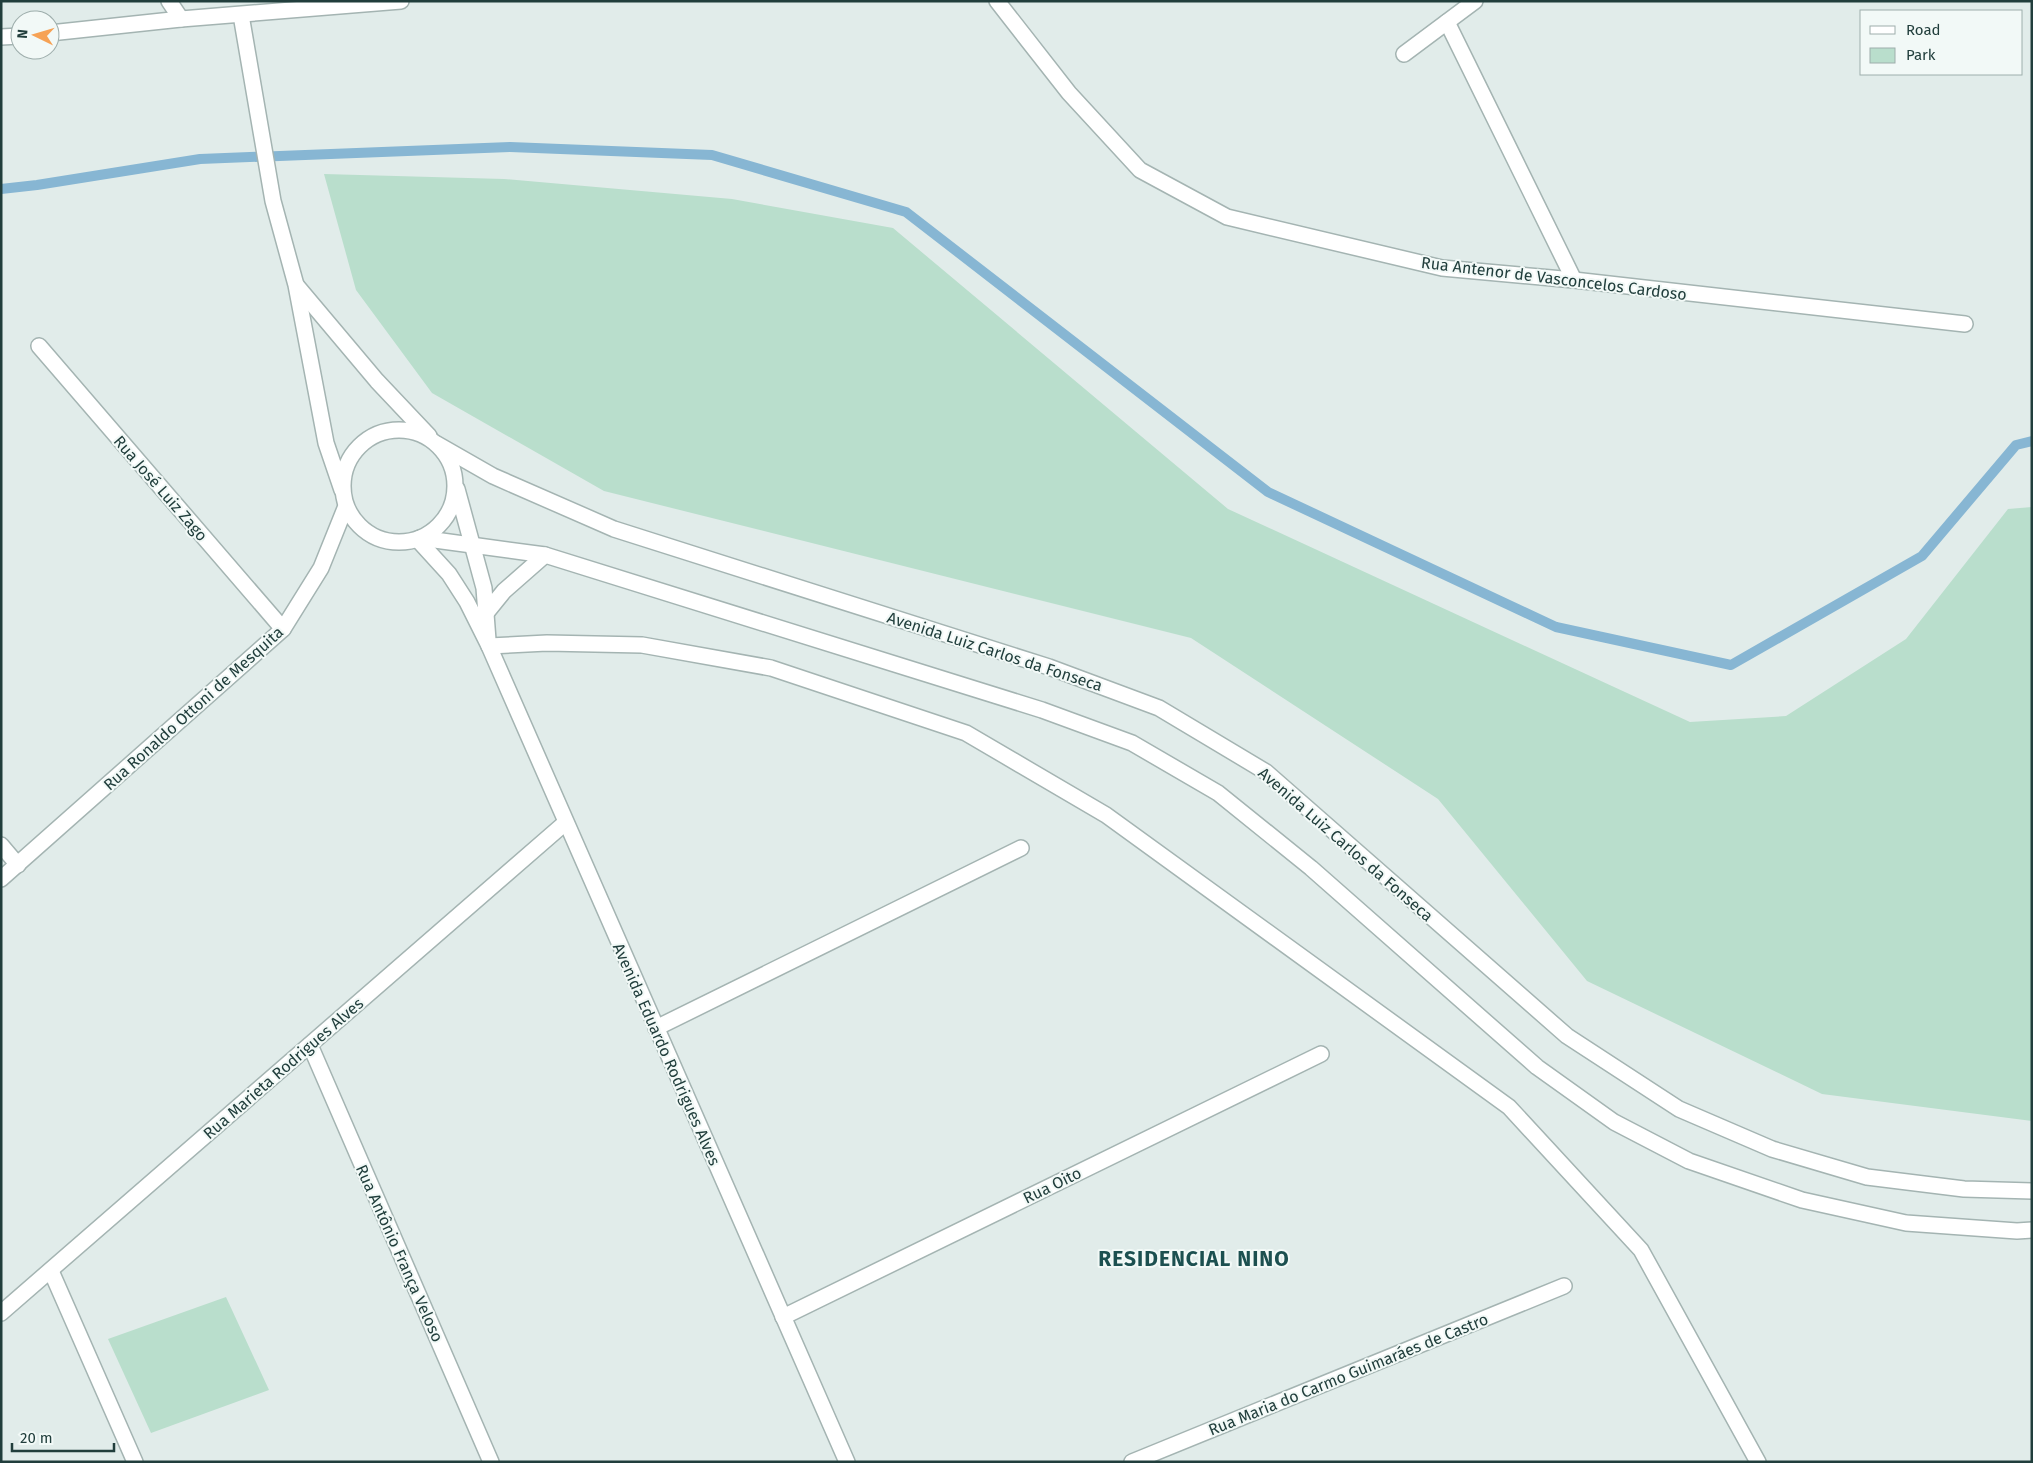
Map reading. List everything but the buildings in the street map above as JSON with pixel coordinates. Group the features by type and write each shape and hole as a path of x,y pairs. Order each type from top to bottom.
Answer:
{"street":[{"path":"169,1 181,19"},
{"path":"60,32 181,19 401,1"},
{"name":"Rua Antenor de Vasconcelos Cardoso","path":"997,1 1069,93 1140,170 1228,217 1442,268 1574,280 1965,324"},
{"path":"1404,54 1447,22 1468,3"},
{"path":"241,15 272,201 296,285 326,443 346,506 355,522 361,528 383,541 401,543 419,539 433,532 445,519 453,503 456,486 453,468 445,453 377,381 296,285"},
{"path":"1447,22 1574,280"},
{"name":"Rua José Luiz Zago","path":"39,346 283,629"},
{"path":"342,490 344,471 352,454 364,441 380,432 398,429 416,432 435,442"},
{"name":"Avenida Luiz Carlos da Fonseca","path":"435,442 493,476 614,529 1050,667 1159,708 1266,772 1567,1036 1679,1109 1772,1149 1867,1177 1964,1189 2032,1191"},
{"name":"Avenida Eduardo Rodrigues Alves","path":"456,486 484,588 489,646"},
{"name":"Rua Ronaldo Ottoni de Mesquita","path":"1,880 283,629 321,568 346,506"},
{"path":"419,539 545,555 1042,710 1132,743 1218,793 1288,849 1537,1067 1614,1122 1689,1161 1802,1200 1906,1223 2017,1231 2032,1230"},
{"name":"Avenida Eduardo Rodrigues Alves","path":"419,539 449,574 467,602 489,646 565,823 847,1462"},
{"path":"487,612 504,591 545,555"},
{"path":"489,646 547,643 642,645 771,668 966,733 1106,815 1509,1108 1641,1250 1758,1462"},
{"name":"Rua Marieta Rodrigues Alves","path":"1,1314 565,823"},
{"path":"1,845 18,865"},
{"path":"656,1028 1021,848"},
{"name":"Rua Antônio França Veloso","path":"310,1045 491,1462"},
{"name":"Rua Oito","path":"783,1317 1321,1054"},
{"path":"50,1271 135,1462"},
{"name":"Rua Maria do Carmo Guimaráes de Castro","path":"1132,1462 1564,1286"}],"green space":[{"path":"324,174 504,179 732,199 893,228 1228,509 1690,722 1786,716 1906,639 2008,509 2032,507 2032,1121 1822,1094 1587,981 1438,799 1191,638 604,491 432,393 356,290"},
{"path":"226,1297 269,1390 151,1433 108,1339"}],"waterway":[{"path":"1,189 200,159 510,147 712,155 906,212 1268,492 1556,627 1731,665 1922,556 2016,445 2032,441"}],"district":[{"name":"RESIDENCIAL NINO","path":"1194,1259"}]}
